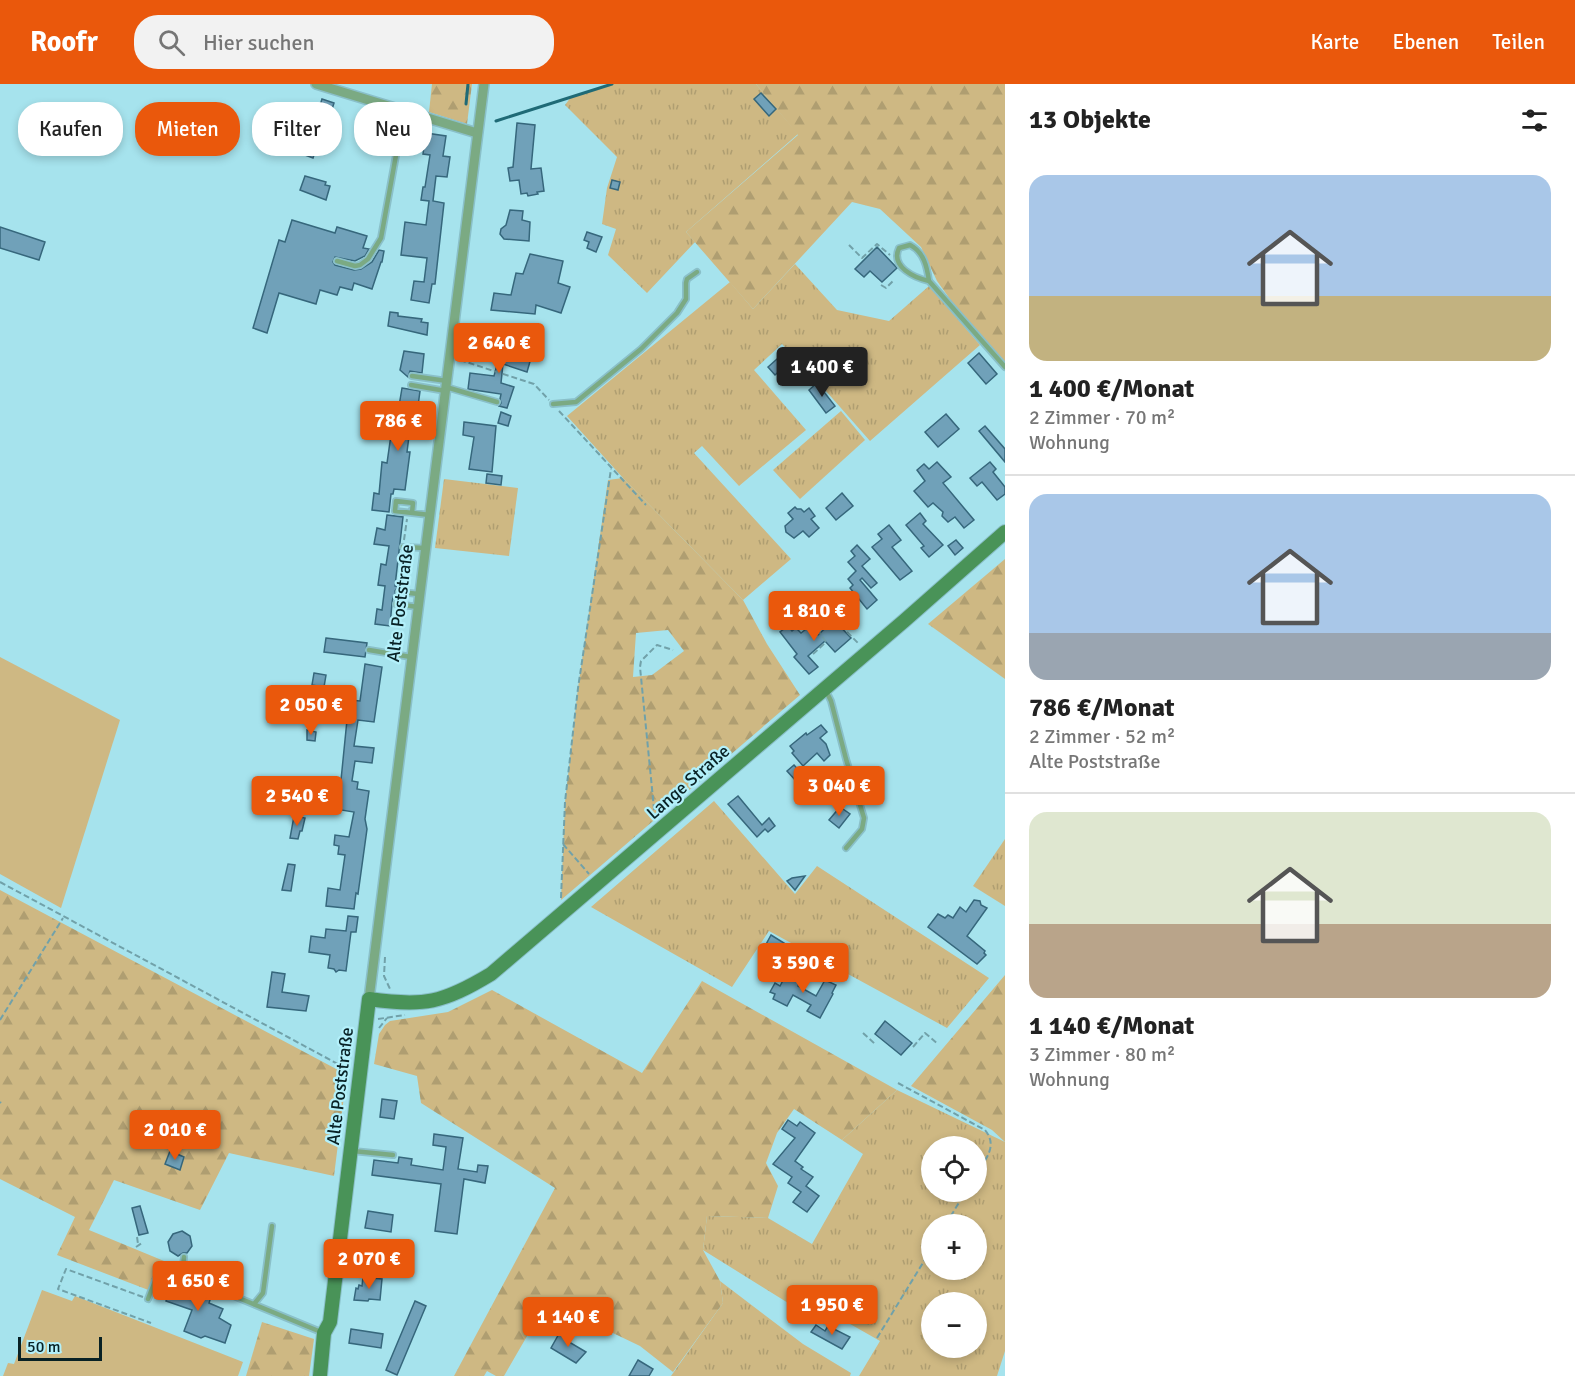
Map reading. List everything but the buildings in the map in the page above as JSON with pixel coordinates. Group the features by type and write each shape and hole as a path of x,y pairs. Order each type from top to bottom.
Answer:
{"street":[{"path":"316,84 375,102"},
{"name":"Alte Poststraße","path":"320,1376 324,1333 330,1322 484,84"},
{"path":"432,119 477,133"},
{"name":"Lange Straße","path":"369,999 424,1004 464,990 491,974 912,615 1005,532"}],"lane":[{"path":"337,261 355,266 360,265 368,260 376,247 381,238 396,156"},
{"path":"929,281 915,278 908,273 897,260 899,248 910,245 916,248 927,267 929,281 1005,368"},
{"path":"553,404 576,402 641,349 677,313 686,299 686,283 697,272"},
{"path":"412,376 497,402"},
{"path":"411,385 446,386"},
{"path":"410,513 429,515"},
{"path":"403,547 425,548"},
{"path":"399,592 419,594"},
{"path":"396,604 418,607"},
{"path":"369,650 411,657"},
{"path":"824,688 831,701 864,818 862,829 846,848"},
{"path":"351,1151 393,1155"},
{"path":"254,1304 263,1293 272,1226"},
{"path":"182,1275 184,1257"},
{"path":"148,1299 160,1266 324,1333"}],"path":[{"path":"849,245 862,258 878,244 891,255 888,257 893,262 897,260"},
{"path":"881,285 886,288 893,281"},
{"path":"458,359 534,384 646,505"},
{"path":"561,900 565,802 578,688 611,469"},
{"path":"403,547 410,513"},
{"path":"813,654 826,642 818,630"},
{"path":"847,632 859,644"},
{"path":"655,819 640,667 642,661 657,645 673,650"},
{"path":"563,844 590,875"},
{"path":"0,882 359,1076"},
{"path":"0,1020 63,918"},
{"path":"863,1033 875,1044"},
{"path":"913,1047 925,1033 938,1044"},
{"path":"898,1083 985,1130 991,1137 992,1143 987,1157"},
{"path":"137,1238 138,1245"},
{"path":"877,1338 921,1266"},
{"path":"148,1299 66,1269 58,1289 151,1323"}],"green space":[{"path":"432,84 472,84 467,124 432,113 432,102 430,102"},
{"path":"614,84 756,84 798,134 686,232 695,242 647,293 608,255 616,229 602,224 607,188 617,157 565,105 571,97"},
{"path":"756,84 1005,84 1005,363 955,306 937,281 921,247 880,209 852,202 753,309 686,232 798,135"},
{"path":"795,264 837,310 889,321 929,286 980,345 870,441 782,344 754,370 806,430 739,486 702,446 694,453 791,559 743,600 623,478 567,416 730,282 753,309"},
{"path":"841,411 865,440 800,499 773,470"},
{"path":"623,478 743,600 767,644 800,695 561,900 565,802 578,688 608,480","holes":["668,630 684,651 652,675 633,677 636,633"]},
{"path":"444,479 518,488 509,556 435,548"},
{"path":"1005,559 1005,679 928,624"},
{"path":"0,657 120,720 61,908 0,874"},
{"path":"714,801 795,894 817,866 989,978 947,1028 769,931 732,987 591,907"},
{"path":"1005,839 1005,906 973,886"},
{"path":"0,890 340,1071 346,1080 334,1176 229,1153 200,1210 114,1180 89,1230 164,1261 151,1291 57,1255 75,1217 0,1179"},
{"path":"1005,975 1005,1142 992,1130 911,1086"},
{"path":"702,981 897,1090 842,1140 794,1109 777,1133 766,1163 778,1186 768,1218 707,1216 703,1250 720,1281 723,1303 673,1372 640,1346 569,1312 530,1331 504,1376 496,1376 487,1371 484,1376 454,1376 555,1188 421,1103 417,1076 374,1064 379,1034 390,1021 448,1012 492,990 642,1073"},
{"path":"897,1090 1005,1142 1005,1351 997,1376 859,1376 880,1341 808,1300 801,1311 703,1250 707,1216 768,1218 812,1244 863,1154 842,1140"},
{"path":"720,1281 803,1344 851,1373 850,1376 671,1376 723,1303"},
{"path":"42,1290 72,1301 75,1296 243,1362 238,1376 3,1376 8,1363 14,1364"},
{"path":"262,1322 314,1339 309,1376 246,1376"}],"waterway":[{"path":"466,104 468,84"},
{"path":"496,121 612,84"}]}
